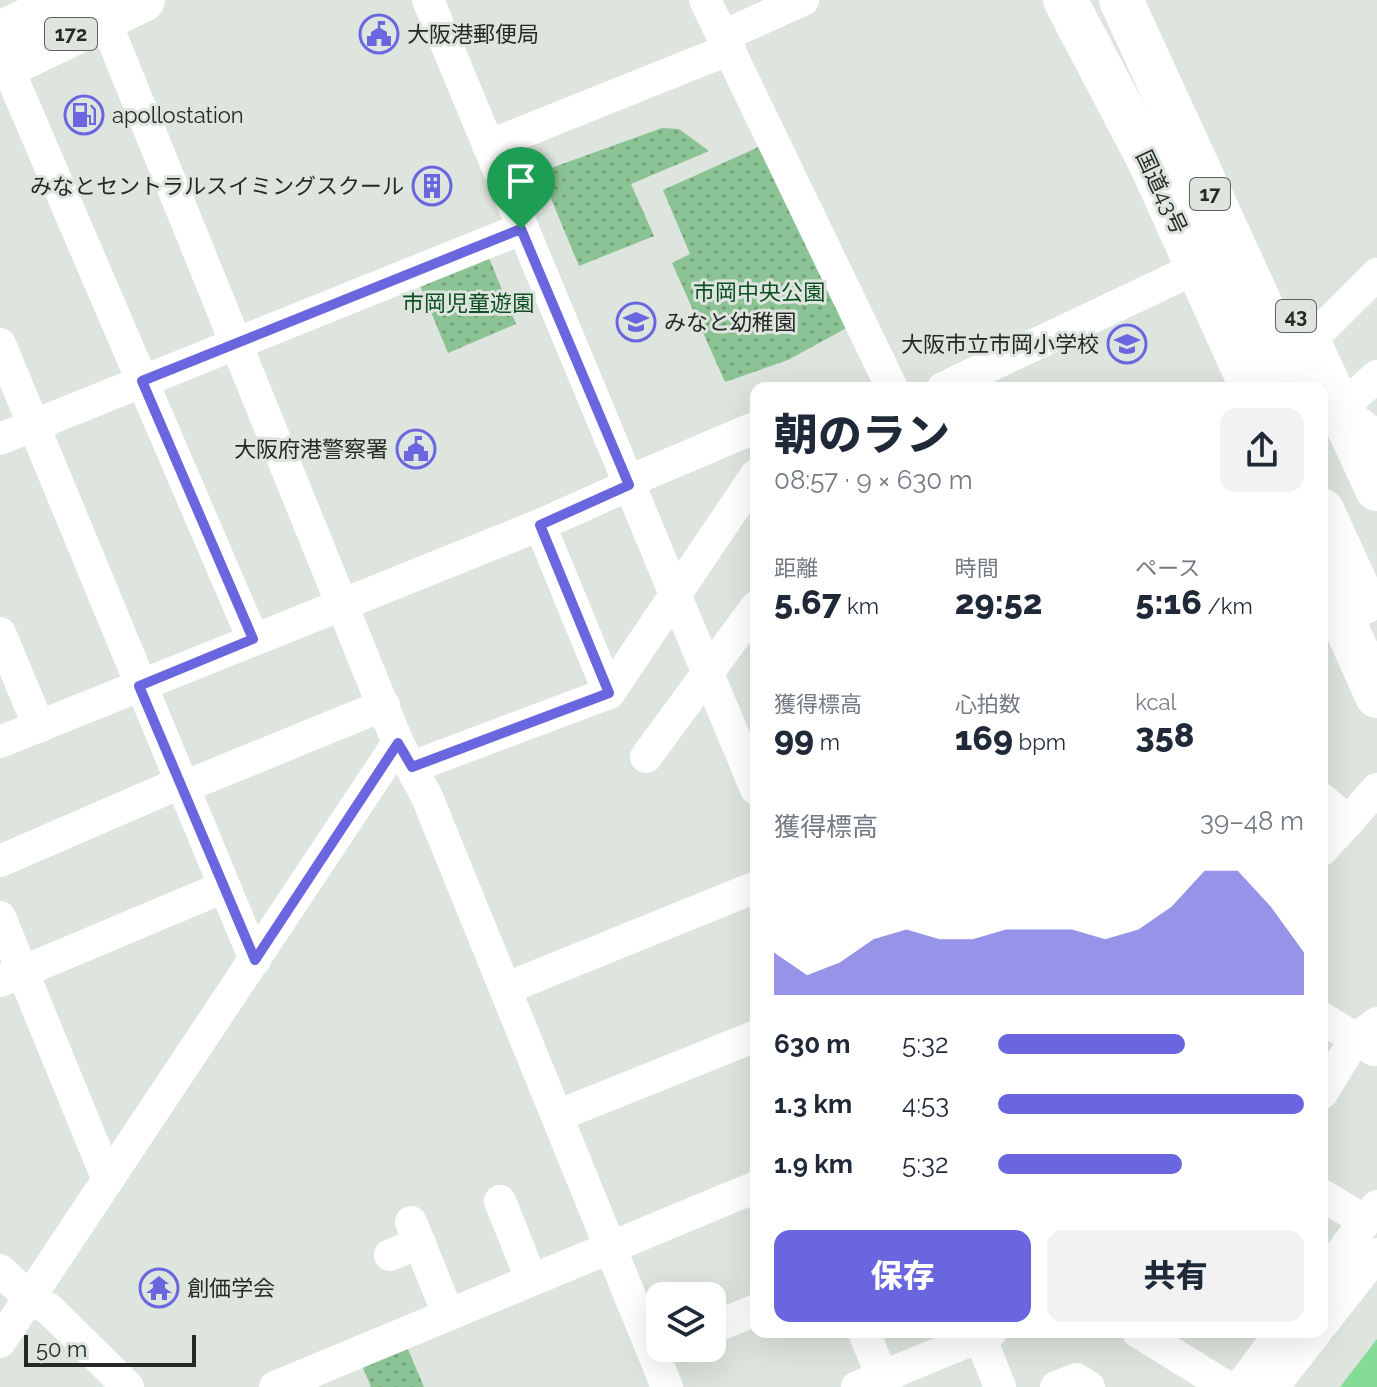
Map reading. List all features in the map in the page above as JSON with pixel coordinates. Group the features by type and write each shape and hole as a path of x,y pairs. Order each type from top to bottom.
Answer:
{"highway":[{"name":"172","path":"2,56 86,6 143,0"},
{"name":"国道43号","path":"1065,0 1150,162 1191,270 1249,382"},
{"name":"17","path":"1088,0 1263,382"},
{"name":"17","path":"1121,0 1296,382"},
{"name":"43","path":"1143,0 1313,382"},
{"name":"43","path":"1210,146 1262,242 1309,342 1319,382"},
{"path":"1191,270 1236,382"},
{"name":"43","path":"1328,414 1377,489"},
{"name":"43","path":"1328,416 1377,522"},
{"path":"1328,418 1377,557"},
{"path":"1328,523 1377,629"},
{"path":"1328,555 1377,665"},
{"path":"1328,586 1377,696"}],"street":[{"path":"428,0 706,673 746,740 750,760"},
{"path":"705,0 889,382"},
{"path":"488,146 726,42 803,0"},
{"path":"86,6 238,341 384,705 507,988 610,1246 646,1324"},
{"path":"2,56 253,639"},
{"path":"0,439 521,229"},
{"path":"956,382 1191,270"},
{"path":"1309,342 1377,274"},
{"path":"0,344 255,960"},
{"path":"1328,407 1377,376"},
{"path":"1328,411 1377,436"},
{"path":"0,742 343,601 540,525 750,430"},
{"path":"0,1342 255,960 405,755 609,693 750,484"},
{"path":"540,525 609,693"},
{"path":"646,757 750,615"},
{"path":"0,633 39,727"},
{"path":"0,861 180,783 191,784 384,705"},
{"path":"1328,844 1377,789"},
{"path":"1328,804 1348,822"},
{"path":"12,976 224,887"},
{"path":"507,988 750,889"},
{"path":"0,917 12,976 108,1180"},
{"path":"1328,1020 1370,1038 1328,1086"},
{"path":"557,1116 750,1038"},
{"path":"275,1387 750,1189"},
{"path":"1328,1197 1371,1214 1328,1270"},
{"path":"500,1201 531,1279"},
{"path":"390,1255 415,1232 448,1314"},
{"path":"1328,1316 1377,1254"},
{"path":"0,1270 30,1299 49,1309 128,1387"},
{"path":"726,1322 750,1312"},
{"path":"865,1338 875,1384 974,1338"},
{"path":"984,1338 1000,1387"},
{"path":"1148,1338 1227,1387"},
{"path":"1240,1387 1277,1338"},
{"path":"1273,1387 1311,1338"},
{"path":"661,1362 667,1387"},
{"path":"1056,1387 1076,1379 1089,1387"}],"green space":[{"path":"662,128 679,129 709,151 631,184 654,236 579,266 540,172"},
{"name":"市岡中央公園","path":"763,145 850,326 788,360 725,382 672,263 690,254 663,190"},
{"name":"市岡児童遊園","path":"487,253 516,324 448,353 419,283"},
{"path":"404,1340 424,1387 371,1387 359,1358"}],"shaded area":[{"path":"1377,1339 1377,1387 1340,1387"}],"place":[{"name":"大阪港郵便局","path":"379,34"},
{"name":"apollostation","path":"84,115"},
{"name":"みなとセントラルスイミングスクール","path":"432,186"},
{"name":"みなと幼稚園","path":"636,322"},
{"name":"大阪市立市岡小学校","path":"1127,344"},
{"name":"大阪府港警察署","path":"416,449"},
{"name":"創価学会","path":"159,1288"}],"route":[{"path":"521,229 629,485 540,525 609,693 412,767 398,743 255,960 139,686 253,639 142,381 521,229"}]}
